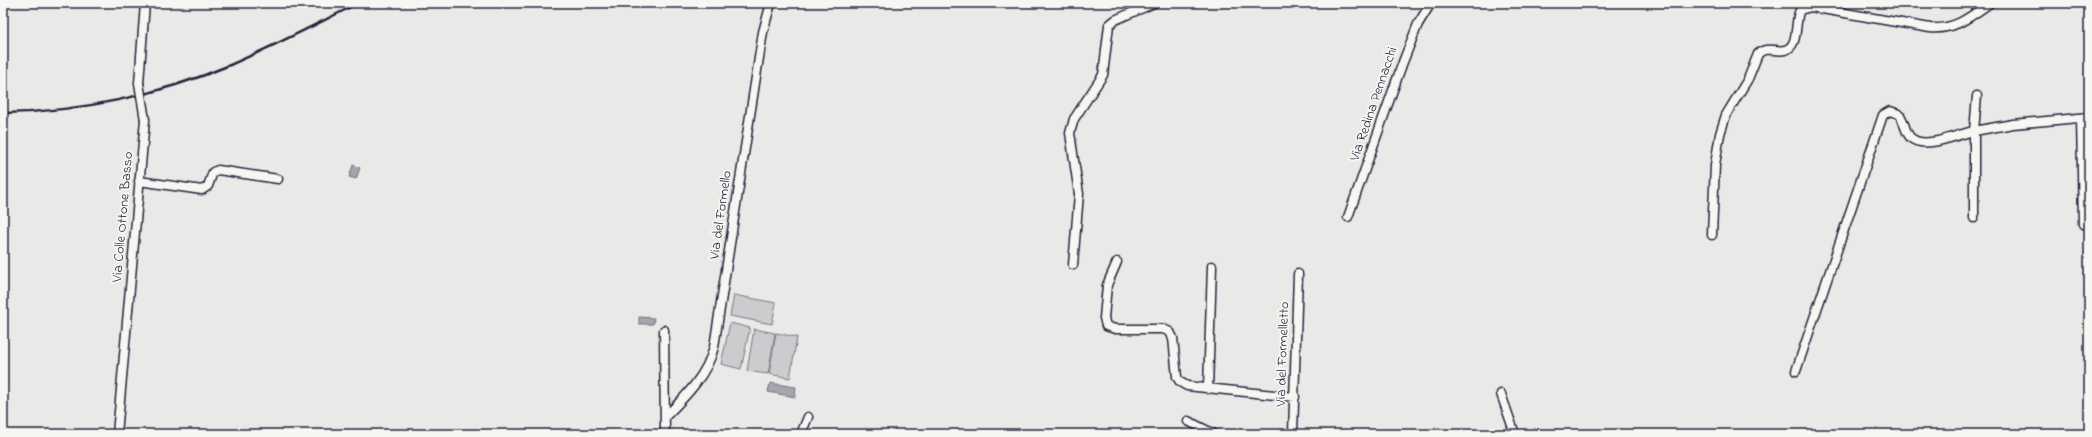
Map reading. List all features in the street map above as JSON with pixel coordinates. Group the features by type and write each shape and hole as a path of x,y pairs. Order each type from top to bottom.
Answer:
{"street":[{"name":"Via Colle Ottone Basso","path":"117,434 145,120 139,83 145,3"},
{"name":"Via del Formello","path":"665,417 684,398 701,376 711,358 714,347 761,48 770,3"},
{"path":"1073,265 1080,194 1070,138 1071,126 1103,75 1109,25 1113,21 1154,3"},
{"name":"Via Redina Pennacchi","path":"1348,217 1404,58 1418,24 1431,3"},
{"path":"1712,235 1716,154 1724,119 1747,82 1758,54 1764,50 1783,50 1791,46 1800,10 1811,7 1941,28 1959,24 1990,3"},
{"path":"1974,218 1974,131 1977,96"},
{"path":"1796,372 1883,115 1890,111 1900,114 1909,136 1918,141 1937,141 1974,131 2013,124 2085,118 2083,224"},
{"path":"139,180 202,190 208,186 213,172 218,170 278,179"},
{"path":"1117,262 1107,285 1104,318 1106,326 1115,329 1162,329 1170,332 1174,338 1176,371 1179,381 1187,386 1295,397"},
{"path":"1208,389 1212,266"},
{"name":"Via del Formelletto","path":"1293,434 1298,274"},
{"path":"664,330 665,434"},
{"path":"1501,394 1514,434"},
{"path":"801,434 808,417"},
{"path":"1188,421 1214,434"}],"shaded area":[{"path":"353,165 360,168 356,179 349,177"},
{"path":"734,295 776,303 772,324 730,316"},
{"path":"639,317 654,318 653,324 639,324"},
{"path":"730,323 750,328 741,369 721,364"},
{"path":"754,329 775,333 768,374 747,371"},
{"path":"776,333 797,337 790,378 769,374"},
{"path":"770,383 796,387 795,397 768,392"}],"railway":[{"path":"3,113 32,112 90,105 119,100 175,85 203,76 246,58 359,3"}]}
